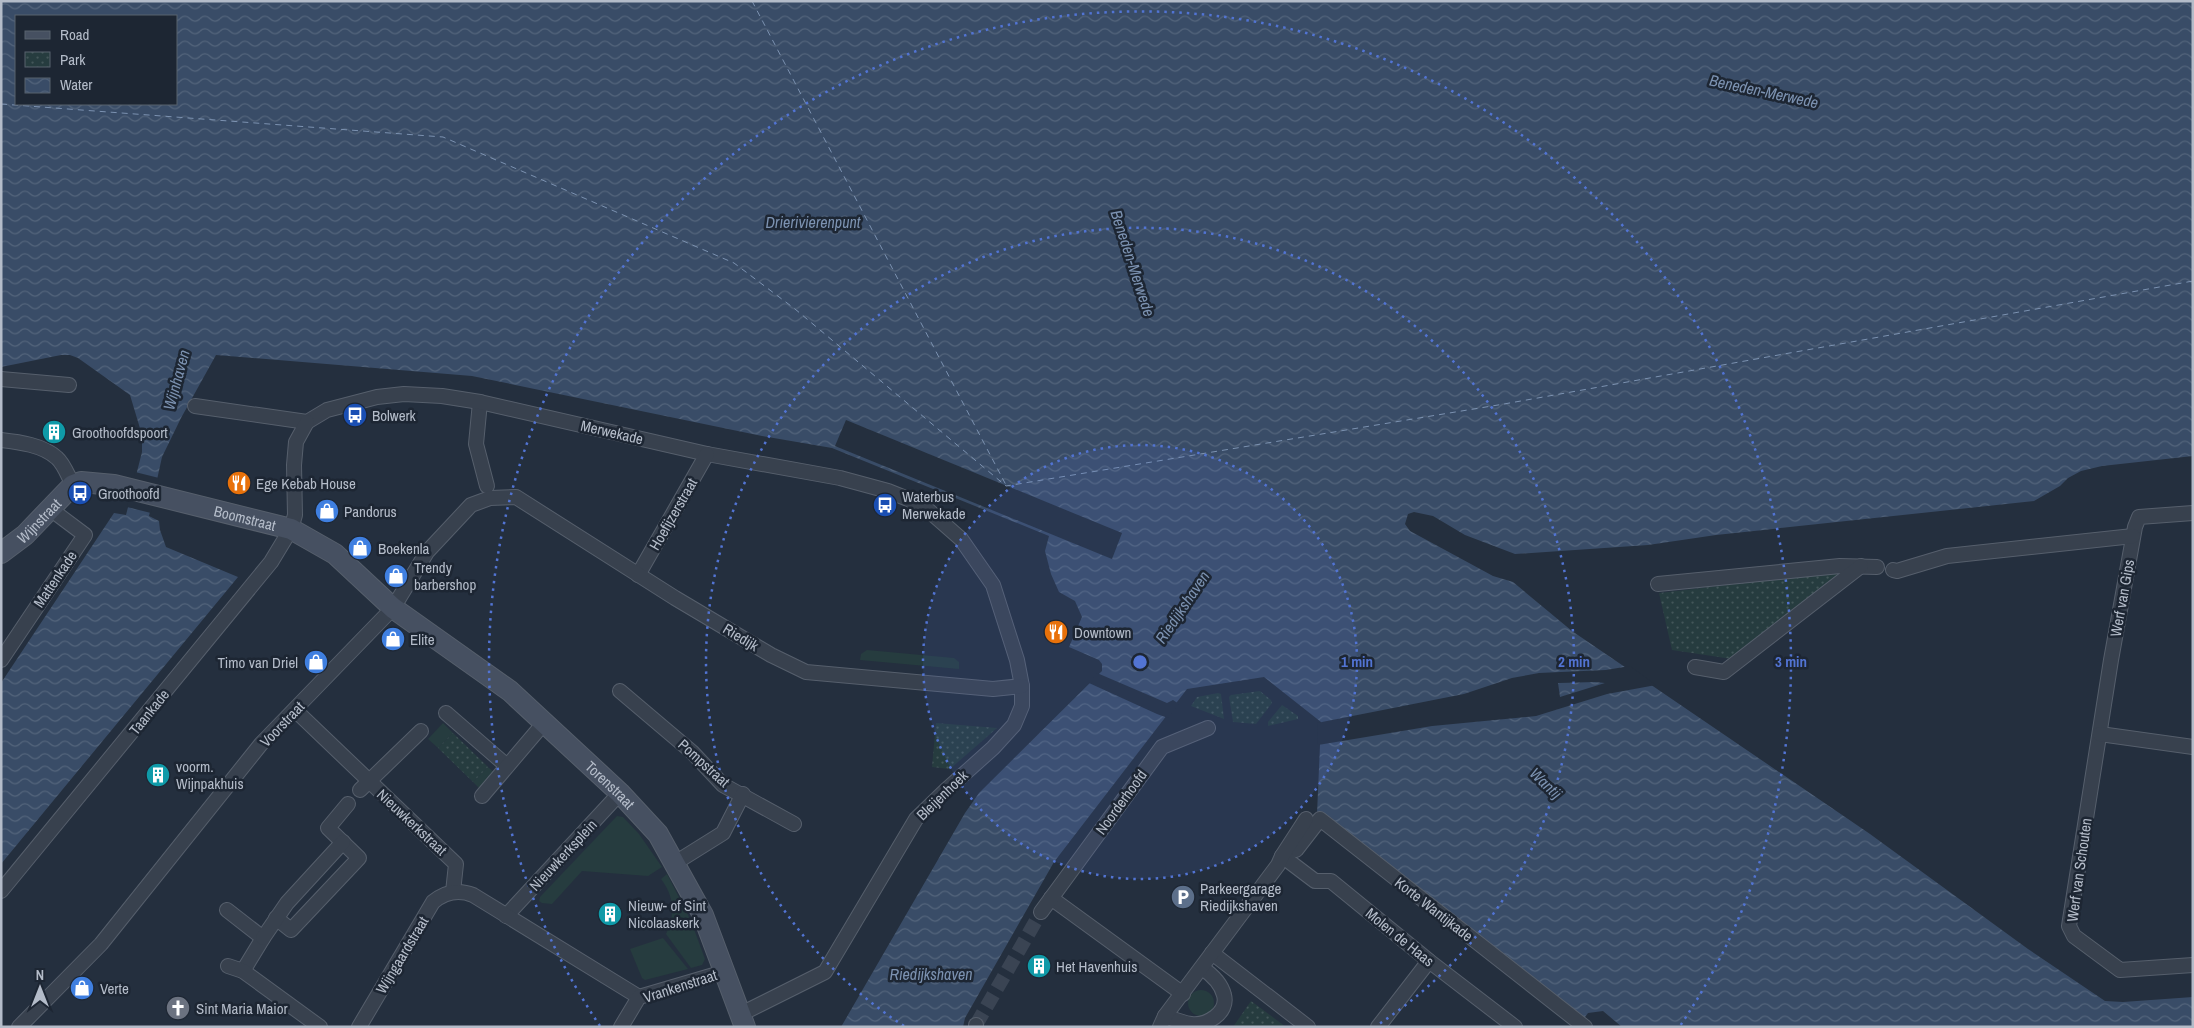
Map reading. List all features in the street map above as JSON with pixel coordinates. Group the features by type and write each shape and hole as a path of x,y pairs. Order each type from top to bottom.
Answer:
{"street":[{"path":"1,379 69,385"},
{"name":"Merwekade","path":"308,422 327,410 377,397 442,396 480,402 708,454 840,478 908,499 928,510 961,539 993,585"},
{"path":"480,402 476,444 488,492"},
{"path":"195,406 308,422 296,442 294,465 295,515 291,529"},
{"path":"1,440 23,443 49,452 58,459 73,485"},
{"name":"Hoefijzerstraat","path":"638,575 708,454"},
{"name":"Boomstraat","path":"73,485 81,482 96,482 131,489 291,529 335,554 393,608"},
{"name":"Wijnstraat","path":"1,553 25,535 73,485"},
{"name":"Riedijk","path":"488,492 516,497 638,575 772,655 806,672 993,689 1022,686"},
{"name":"Voorstraat","path":"19,1027 101,944 261,744 393,608 427,552 471,504 488,492"},
{"name":"Mattenkade","path":"1,660 85,535 49,508"},
{"name":"Werf van Gips","path":"2100,734 2133,536 2139,517 2193,513"},
{"name":"Taankade","path":"1,891 260,576 291,529"},
{"path":"1893,570 1897,571 1928,560 1947,556 2133,536"},
{"path":"1658,584 1840,566 1877,567"},
{"path":"1695,667 1724,672 1861,566"},
{"name":"Bleijenhoek","path":"743,1020 825,972 916,820 944,791 993,748 1014,725 1022,706 1022,686 1017,660 993,585"},
{"name":"Torenstraat","path":"393,608 510,691 620,794 658,834 703,915 743,1020"},
{"name":"Pompstraat","path":"620,691 692,752 723,785 743,794 794,824"},
{"name":"Nieuwkerkstraat","path":"295,710 365,786 456,864 453,892"},
{"path":"446,713 507,766"},
{"path":"482,796 544,723"},
{"name":"Noorderhoofd","path":"1040,912 1162,747 1208,728"},
{"name":"Nieuwkerkstraat","path":"365,786 421,731"},
{"path":"2100,734 2193,747"},
{"name":"Werf van Schouten","path":"2100,734 2069,926 2074,936 2120,970 2193,965"},
{"name":"Nieuwkerksplein","path":"506,916 620,794"},
{"path":"675,863 723,833 743,794"},
{"path":"276,918 291,930 359,858 328,828 348,804"},
{"path":"1162,1021 1278,865 1306,819"},
{"name":"Korte Wantijkade","path":"1286,850 1296,850 1320,820 1585,1027"},
{"path":"242,971 276,918 343,842"},
{"name":"Molen de Haas","path":"1286,850 1315,881 1331,881 1429,961 1515,1027"},
{"path":"453,892 473,895 639,997"},
{"name":"Wijngaardstraat","path":"359,1027 433,902 439,897 453,892"},
{"path":"1051,898 1183,994"},
{"path":"227,910 263,938"},
{"path":"1212,954 1308,1027"},
{"path":"1378,1027 1429,961"},
{"path":"228,966 242,971 320,1027"},
{"path":"1162,1021 1191,1024 1207,1023 1217,1016 1224,1006 1225,996 1211,974 1202,968"},
{"name":"Vrankenstraat","path":"621,1027 639,997 724,972"}],"green space":[{"path":"1845,571 1732,659 1672,650 1659,593"},
{"path":"867,650 954,658 959,662 959,669 860,660 861,654"},
{"path":"1260,691 1272,703 1256,724 1233,722 1229,697 1231,695"},
{"path":"1221,694 1224,719 1191,706 1197,697"},
{"path":"1282,705 1298,716 1298,719 1268,726 1268,722"},
{"path":"443,723 453,733 438,748 428,739"},
{"path":"936,723 997,728 950,769 932,767"},
{"path":"453,733 488,767 473,782 438,748"},
{"path":"488,767 496,774 481,790 473,782"},
{"path":"617,816 623,817 639,834 662,867 648,876 582,871 552,904 539,901 540,897"},
{"path":"667,874 691,921 705,959 702,965 691,968 666,934 671,920 672,906 669,892 661,879"},
{"path":"663,938 688,969 645,980 642,978 630,949"},
{"path":"1201,990 1210,994 1214,1003 1210,1012 1201,1016 1192,1012 1188,1003 1192,994"},
{"path":"1251,1001 1286,1027 1233,1027"}],"water":[{"path":"1,1 2193,1 2193,456 2102,466 2081,471 2034,501 1716,535 1648,545 1515,554 1465,535 1433,516 1414,512 1408,514 1405,524 1410,531 1493,576 1513,582 1572,631 1870,834 2028,949 2105,1001 2123,1002 2193,997 2193,1027 1622,1027 1603,1011 1588,1013 1582,1021 1317,814 1321,722 1264,677 1187,689 1054,862 965,1018 963,1027 841,1027 965,813 979,793 1102,671 1102,664 1099,660 1069,647 1082,617 1075,601 1059,592 1051,574 1045,551 1049,536 832,448 762,436 472,376 216,355 162,457 149,516 159,521 166,547 238,577 1,864 1,683 114,513 126,515 142,452 142,435 130,395 78,358 70,355 61,355 1,367"}],"pier":[{"path":"846,420 1122,533 1112,559 835,446"},
{"path":"135,472 159,478 151,513 127,507"},
{"path":"1630,666 1656,685 1607,694 1536,716 1432,726 1318,745 1317,723 1464,694 1512,678 1539,673 1606,670","holes":["1558,683 1605,683 1560,697"]},
{"path":"1097,673 1167,703 1173,700 1179,704 1168,718 1157,714 1089,683"}],"ferry route":[{"path":"752,1 1006,485"},
{"path":"1,104 443,137 734,263 795,309 1006,486 1504,404 2193,281"}],"tunnel":[{"path":"976,1025 1041,912"}],"place":[{"name":"Bolwerk","path":"355,415"},
{"name":"Groothoofdspoort","path":"54,432"},
{"name":"Ege Kebab House","path":"239,483"},
{"name":"Groothoofd","path":"80,493"},
{"name":"Waterbus Merwekade","path":"885,505"},
{"name":"Pandorus","path":"327,511"},
{"name":"Boekenla","path":"360,548"},
{"name":"Trendy barbershop","path":"396,576"},
{"name":"Downtown","path":"1056,632"},
{"name":"Elite","path":"393,639"},
{"name":"Timo van Driel","path":"316,662"},
{"name":"voorm. Wijnpakhuis","path":"158,775"},
{"name":"Parkeergarage Riedijkshaven","path":"1183,897"},
{"name":"Nieuw- of Sint Nicolaaskerk","path":"610,914"},
{"name":"Het Havenhuis","path":"1039,966"},
{"name":"Verte","path":"82,988"},
{"name":"Sint Maria Maior","path":"178,1008"}],"water label":[{"name":"Beneden-Merwede","path":"1764,91"},
{"name":"Drierivierenpunt","path":"813,222"},
{"name":"Beneden-Merwede","path":"1133,263"},
{"name":"Wijnhaven","path":"176,380"},
{"name":"Riedijkshaven","path":"1182,607"},
{"name":"Wantij","path":"1546,783"},
{"name":"Riedijkshaven","path":"931,974"}]}
